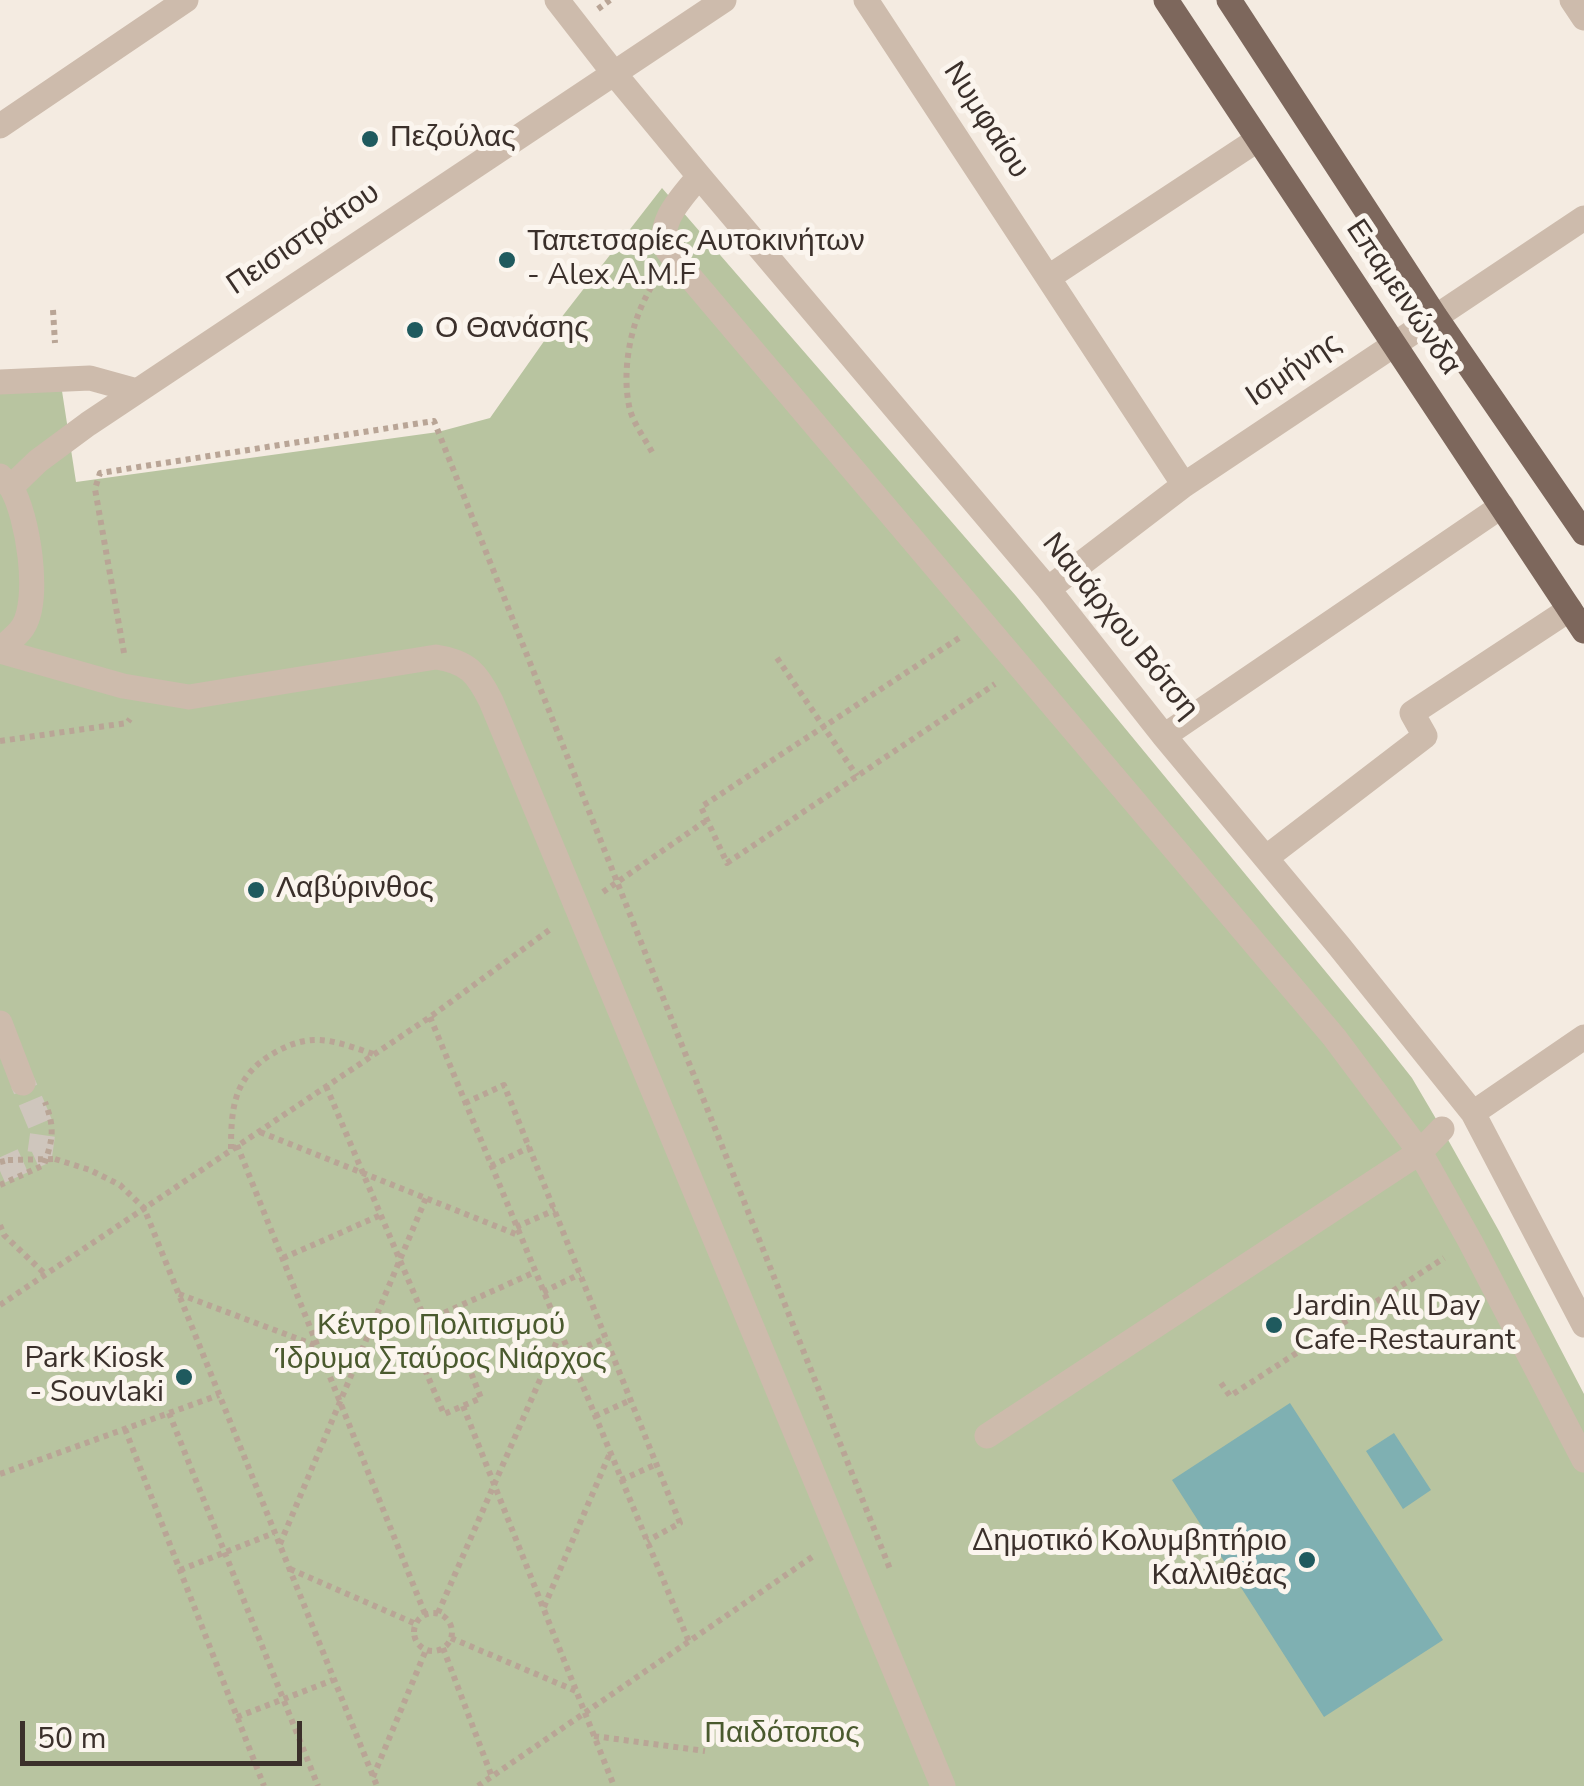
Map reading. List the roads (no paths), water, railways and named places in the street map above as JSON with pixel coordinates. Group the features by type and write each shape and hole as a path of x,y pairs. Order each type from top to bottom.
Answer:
{"main road":[{"name":"Επαμεινώνδα","path":"1166,0 1577,620"},
{"name":"Επαμεινώνδα","path":"1228,0 1435,316 1584,533"}],"street":[{"path":"0,126 186,0"},
{"name":"Ναυάρχου Βότση","path":"558,0 699,176 1048,588 1473,1113 1584,1325"},
{"name":"Πεισιστράτου","path":"6,481 724,0"},
{"name":"Νυμφαίου","path":"866,0 1184,485"},
{"path":"1572,0 1584,18"},
{"path":"1049,278 1257,140"},
{"path":"699,176 665,222 663,240 675,260 1334,1037 1420,1152 1584,1460"},
{"name":"Ισμήνης","path":"1048,588 1184,485 1584,218"},
{"path":"0,382 90,378 137,391"},
{"path":"6,481 31,556 32,594 24,626 0,651 130,687 189,697 436,657 470,668 481,681 492,701 569,916 943,1786"},
{"path":"1164,736 1502,506"},
{"path":"1266,857 1425,736 1412,714 1577,620"},
{"path":"0,1023 24,1082"},
{"path":"1473,1113 1584,1037"},
{"path":"986,1436 1420,1152 1442,1129"}],"water":[{"name":"Δημοτικό Κολυμβητήριο Καλλιθέας","path":"1290,1403 1443,1640 1324,1717 1172,1480"},
{"path":"1394,1433 1431,1490 1403,1509 1366,1451"}],"tunnel":[{"path":"0,1171 40,1153 43,1131 23,1083"}],"place":[{"name":"Πεζούλας","path":"370,139"},
{"name":"Ταπετσαρίες Αυτοκινήτων - Alex A.M.F","path":"507,260"},
{"name":"Ο Θανάσης","path":"415,330"},
{"name":"Λαβύρινθος","path":"256,890"},
{"name":"Jardin All Day Cafe-Restaurant","path":"1274,1325"},
{"name":"Park Kiosk - Souvlaki","path":"184,1377"},
{"name":"Δημοτικό Κολυμβητήριο Καλλιθέας","path":"1307,1560"}],"park label":[{"name":"Κέντρο Πολιτισμού Ίδρυμα Σταύρος Νιάρχος","path":"441,1344"},
{"name":"Παιδότοπος","path":"782,1735"}]}
